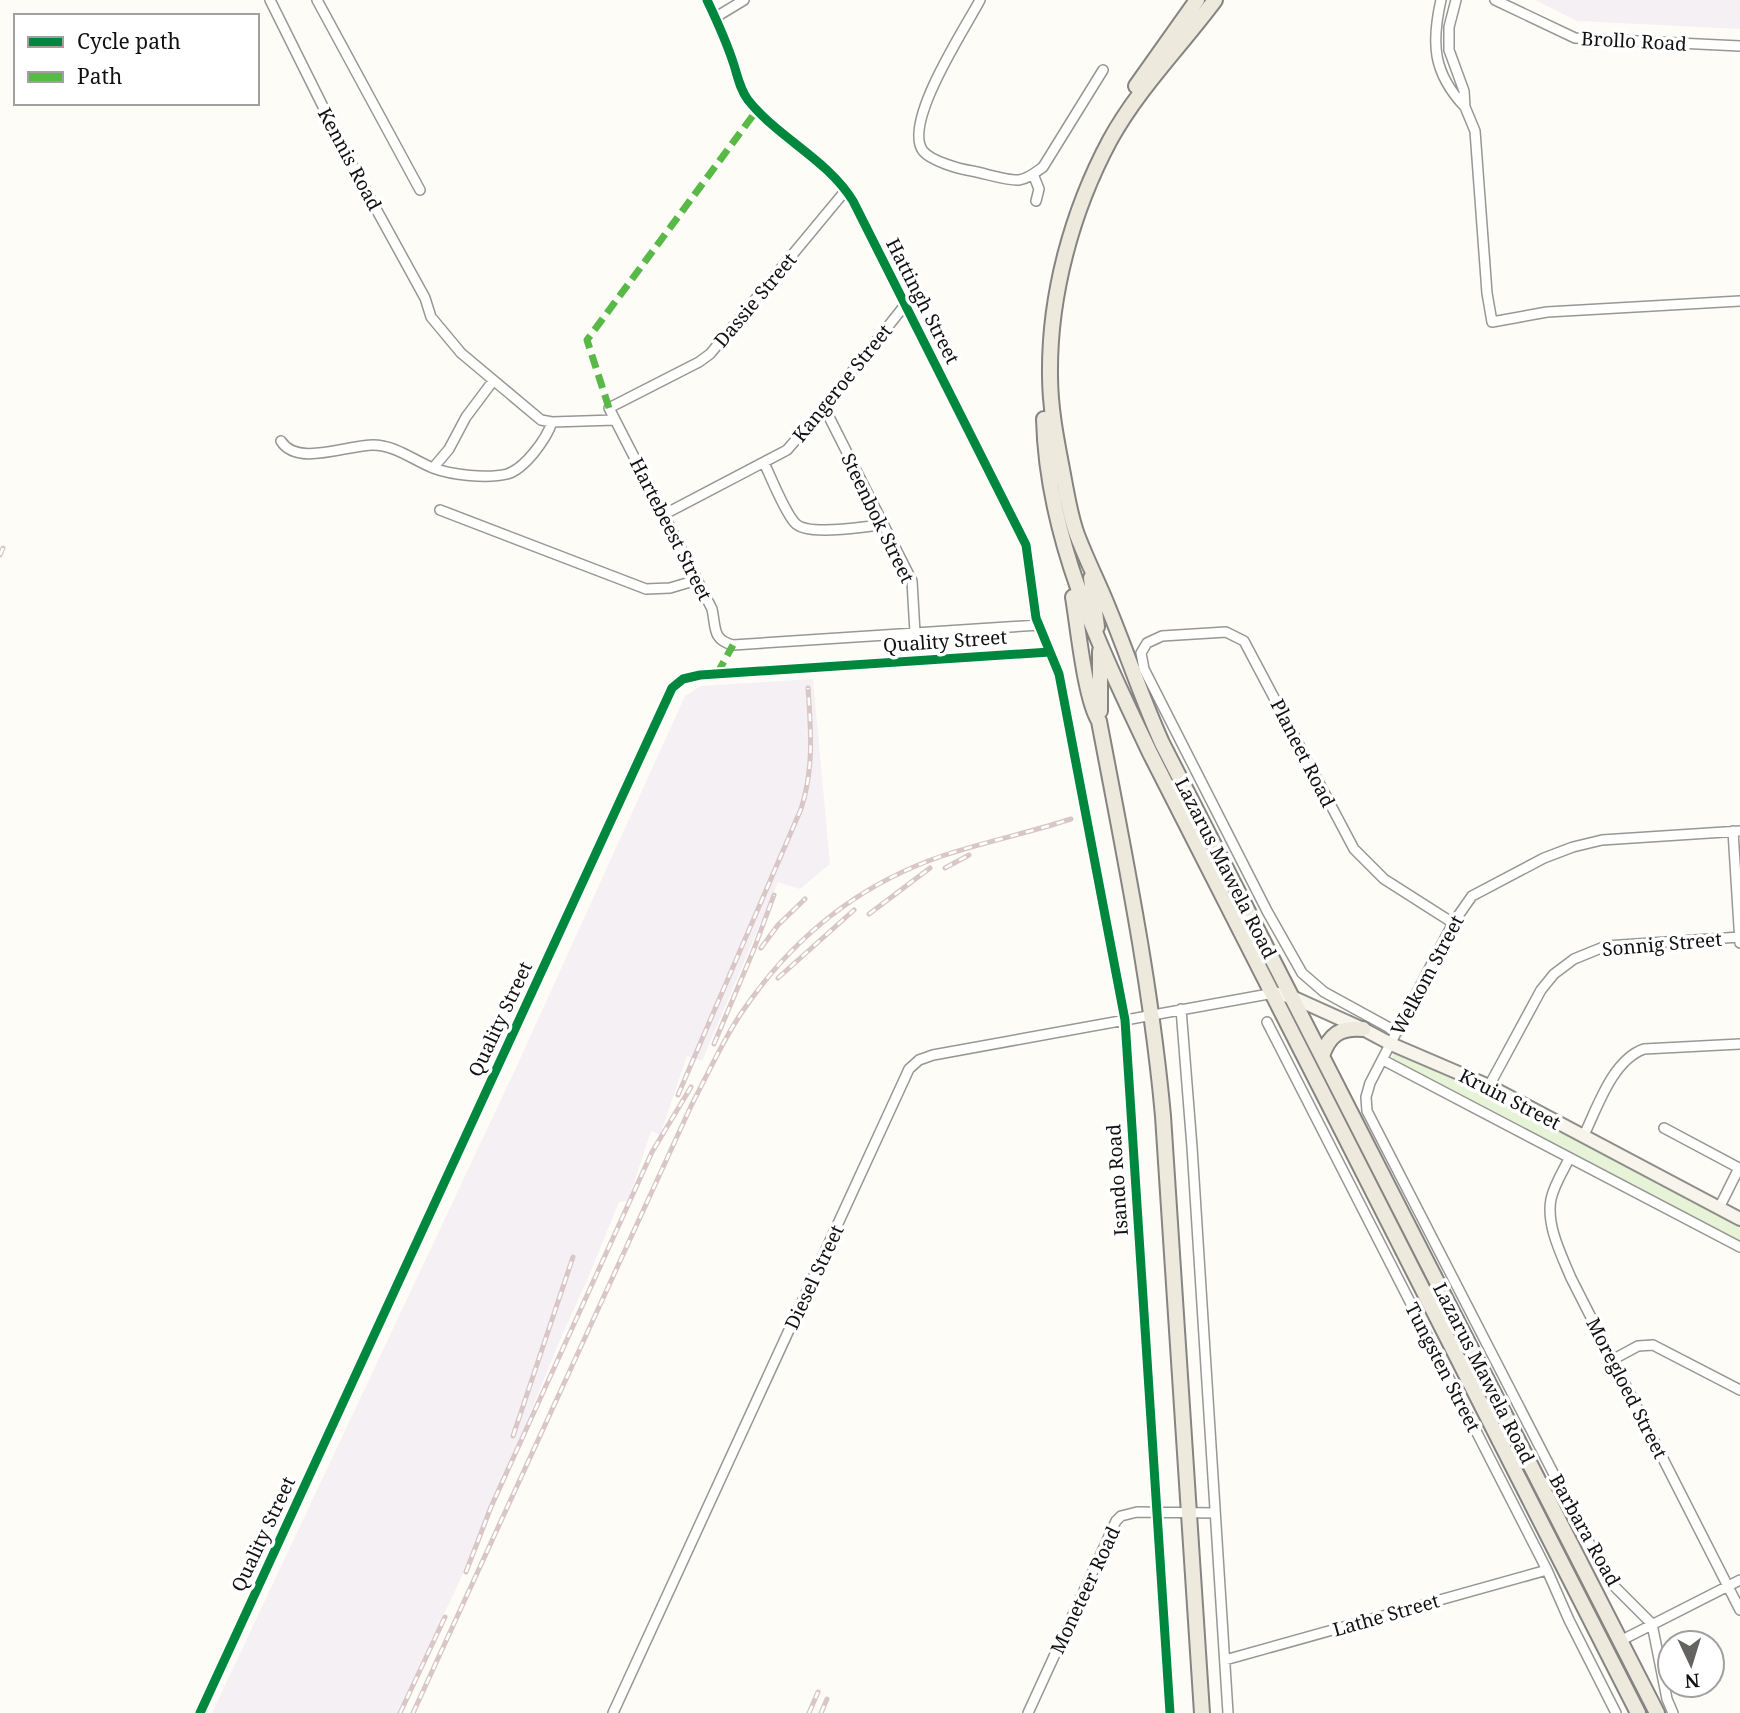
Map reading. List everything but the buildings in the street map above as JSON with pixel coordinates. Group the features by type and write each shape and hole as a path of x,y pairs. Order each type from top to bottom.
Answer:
{"main road":[{"name":"Lazarus Mawela Road","path":"1197,0 1133,90 1107,132 1078,191 1060,248 1050,292 1042,371 1044,426 1050,472 1066,553 1100,648 1150,754 1639,1713"},
{"name":"Lazarus Mawela Road","path":"1215,0 1146,87 1110,142 1079,212 1061,276 1050,364 1054,430 1075,530 1162,743 1657,1713"},
{"path":"1066,553 1093,710 1099,721"},
{"path":"1090,570 1100,648 1099,721 1153,1015 1163,1116 1202,1713"},
{"name":"Kruin Street","path":"1274,993 1292,997 1363,1029 1394,1038 1740,1219"},
{"path":"1322,1056 1336,1032 1363,1029"},
{"path":"1620,1641 1619,1661 1629,1695"}],"street":[{"name":"Kennis Road","path":"270,0 353,167 425,298 431,317 461,353 531,414 552,422"},
{"path":"317,0 420,190"},
{"name":"Hattingh Street","path":"707,0 716,17 739,86 747,98 846,190 1026,545 1030,560 1034,609 1051,652"},
{"path":"716,17 744,0"},
{"path":"980,0 946,58 918,126 917,138 923,152 955,168 1019,180 1043,167 1103,70"},
{"path":"1441,0 1435,31 1436,53 1453,94 1465,107"},
{"path":"1456,0 1448,38 1451,59 1464,91 1465,107 1475,131 1478,149 1487,293 1492,322 1547,312 1740,301"},
{"name":"Brollo Road","path":"1495,0 1575,38 1740,46"},
{"path":"1032,174 1039,189 1036,201"},
{"name":"Dassie Street","path":"609,408 710,354 846,190"},
{"name":"Kangeroe Street","path":"663,515 787,450 905,305"},
{"path":"433,468 449,449 466,417 494,381"},
{"name":"Steenbok Street","path":"824,407 912,581 915,633"},
{"name":"Hartebeest Street","path":"609,408 712,609 719,639 733,645 915,633"},
{"path":"281,441 286,449 306,454 372,445 385,446 433,468 458,475 508,474 541,445 552,422 615,420"},
{"path":"764,463 798,525 818,530 883,525"},
{"path":"440,510 646,589 670,588 697,580"},
{"path":"915,633 1039,625"},
{"name":"Planeet Road","path":"1394,1038 1324,992 1302,973 1267,911 1144,669 1141,659 1144,648 1153,639 1162,636 1233,633 1244,641 1354,849 1384,879 1454,923"},
{"name":"Isando Road","path":"1051,652 1059,674 1125,1020 1170,1713"},
{"name":"Quality Street","path":"200,1713 672,688 683,679 700,675 1051,652"},
{"path":"1737,831 1740,943"},
{"name":"Welkom Street","path":"1394,1038 1465,904 1481,889 1544,858 1602,840 1737,831"},
{"name":"Sonnig Street","path":"1489,1086 1541,990 1574,959 1606,946 1740,937"},
{"path":"1153,1015 1274,993"},
{"path":"1181,1009 1228,1713"},
{"name":"Diesel Street","path":"613,1713 909,1069 919,1060 933,1055 1153,1015"},
{"name":"Tungsten Street","path":"1267,1022 1547,1570 1616,1713"},
{"name":"Barbara Road","path":"1394,1038 1367,1091 1367,1111 1600,1564 1614,1586 1652,1624"},
{"path":"1583,1137 1614,1075 1632,1054 1644,1049 1740,1044"},
{"name":"Kruin Street","path":"1383,1060 1740,1247"},
{"path":"1664,1128 1739,1168 1719,1208"},
{"name":"Moregloed Street","path":"1569,1158 1552,1196 1550,1214 1571,1278 1740,1610"},
{"path":"1612,1360 1638,1346 1653,1345 1740,1390"},
{"name":"Moneteer Road","path":"1028,1713 1112,1527 1121,1516 1128,1513 1215,1513"},
{"name":"Lathe Street","path":"1225,1660 1547,1570"},
{"path":"1620,1641 1740,1580"},
{"path":"1652,1624 1667,1699 1673,1713"}],"shaded area":[{"path":"1535,0 1740,0 1740,29 1577,21"},
{"path":"813,679 830,864 800,889 778,882 702,1061 687,1056 660,1135 651,1131 628,1201 619,1202 480,1538 397,1713 212,1713 515,1070 685,696 701,686"}],"green space":[{"path":"1396,1052 1430,1065 1740,1226 1740,1241 1403,1065 1393,1059 1392,1056"}],"railway":[{"path":"0,555 3,548"},
{"path":"678,1095 801,809 810,764 808,688"},
{"path":"413,1713 692,1104 740,1015 803,939 854,899 911,868 942,856 1071,819"},
{"path":"945,868 969,855"},
{"path":"869,914 930,868"},
{"path":"714,1044 774,895"},
{"path":"761,948 778,925 805,899"},
{"path":"778,978 854,910"},
{"path":"466,1572 491,1507 652,1152 691,1087"},
{"path":"513,1436 573,1257"},
{"path":"400,1713 445,1617"},
{"path":"809,1713 818,1692"},
{"path":"821,1713 827,1699"}],"marked path":[{"path":"609,408 587,340 757,110"},
{"path":"717,674 733,645"}],"cycle path":[{"path":"707,0 748,100 773,126 830,173 853,201 1026,545 1036,618 1059,674 1125,1020 1170,1713"},
{"path":"200,1713 672,688 683,679 700,675 1050,652"}]}
